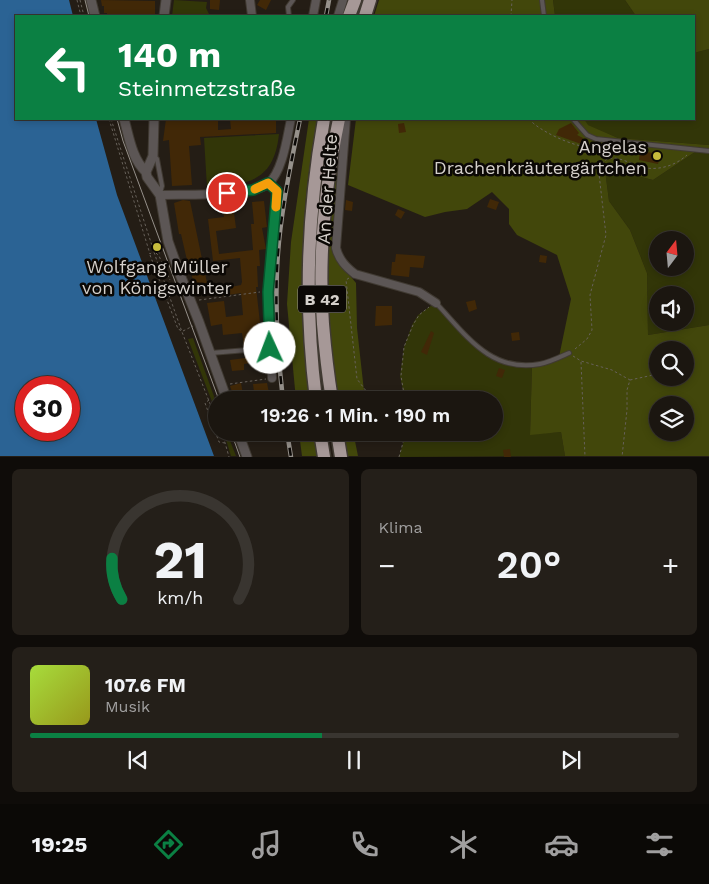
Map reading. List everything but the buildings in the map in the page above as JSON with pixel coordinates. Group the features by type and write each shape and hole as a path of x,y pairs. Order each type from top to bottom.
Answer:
{"highway":[{"path":"349,15 354,0"},
{"path":"365,15 370,0"},
{"name":"B 42","path":"315,391 308,284 312,196 324,120"},
{"name":"B 42","path":"331,391 323,324 322,284 327,198 339,120"},
{"path":"322,441 324,456"},
{"path":"338,441 341,456"}],"street":[{"path":"91,0 95,15"},
{"path":"164,15 166,0"},
{"path":"250,0 252,15"},
{"path":"313,15 316,0"},
{"path":"338,15 343,0"},
{"path":"124,120 135,156 140,166 146,172 151,184 160,195 168,240 224,391"},
{"path":"146,172 153,156 154,120"},
{"path":"160,195 227,193 253,190 268,183 280,162 291,120"},
{"name":"An der Helte","path":"346,120 336,248 340,258 347,268 355,274 419,292 434,304"},
{"path":"268,183 277,191 268,292 272,378"},
{"path":"241,441 247,456"}],"lane":[{"path":"289,15 288,6 293,0"},
{"path":"542,0 544,15"},
{"path":"574,120 587,135 596,139 709,151"},
{"path":"153,156 157,159 162,186 160,195"},
{"name":"An der Helte","path":"434,304 484,353 503,362 513,365 541,364 569,353"},
{"path":"211,353 270,348"}],"path":[{"path":"78,0 83,15"},
{"path":"511,15 512,0"},
{"path":"110,120 182,332 208,397"},
{"path":"110,120 150,254 178,329 182,332"},
{"path":"530,120 558,138 580,146 588,147 596,139"},
{"path":"649,376 630,380 612,370 581,361 569,353 587,339 592,330 590,296 606,235 598,174 601,164 610,158 618,158 642,167 658,168 682,160 693,150"},
{"path":"154,251 160,253"},
{"path":"150,254 154,251"},
{"path":"154,251 159,256 170,280"},
{"path":"365,277 361,280 348,278 346,280 357,379 366,391"},
{"path":"191,302 258,292"},
{"path":"404,391 401,376 404,347 418,315 434,304"},
{"path":"182,332 186,329 185,325"},
{"path":"581,361 585,456"},
{"path":"222,386 272,378"},
{"path":"622,456 627,410 627,390 630,380"},
{"path":"208,401 205,403 208,411"},
{"path":"219,441 225,443 229,456"},
{"path":"399,456 403,441"}],"green space":[{"path":"174,0 207,2 206,8 210,15 172,15"},
{"path":"379,0 553,0 555,15 374,15"},
{"path":"553,0 625,0 635,15 555,15"},
{"path":"625,0 709,0 709,49 695,53 695,15 635,15"},
{"path":"709,49 709,145 618,138 587,125 584,120 695,120 695,53"},
{"path":"309,120 318,120 307,189 304,224 304,330 309,391 295,391 287,304 291,242"},
{"path":"356,120 585,120 588,125 618,138 709,145 709,154 695,152 653,180 614,170 605,170 609,201 630,230 647,273 648,335 672,331 694,331 694,327 709,325 709,456 565,456 561,432 530,435 532,365 559,357 571,299 557,255 517,235 509,224 509,209 492,192 467,209 425,217 348,185"},
{"path":"279,134 272,162 257,177 247,182 207,187 204,138"},
{"path":"695,152 709,154 709,325 694,327 694,286 649,286 649,331 672,331 648,335 647,273 630,230 609,201 605,170 614,170 653,180"},
{"path":"340,164 333,251 337,260 356,283 357,328 364,391 337,391 328,299 328,274 337,172"},
{"path":"435,303 494,359 532,365 530,434 561,432 565,456 399,457 404,441 503,441 503,391 403,391 400,376 404,347 418,315"},
{"path":"193,338 212,391 208,391 188,339"},
{"path":"226,441 230,441 236,456 231,456"},
{"path":"300,441 316,441 319,456 302,456"},
{"path":"343,441 355,441 358,456 345,456"}],"water":[{"path":"0,0 69,0 73,15 15,15 15,120 96,120 117,195 214,456 0,456"}],"pier":[{"path":"127,267 132,273 146,268 147,272 133,277 134,282 132,285 129,283 125,271"}],"tram line":[{"path":"85,0 89,15"},
{"path":"117,120 123,141 216,391"},
{"path":"234,441 240,457"}],"railway":[{"path":"326,15 329,0"},
{"path":"282,391 278,351 276,286 278,251 300,120"},
{"path":"288,441 291,457"}],"slow traffic":[{"path":"255,189 268,183 277,191 276,207"}],"place":[{"name":"Angelas Drachenkräutergärtchen","path":"657,156"},
{"name":"Wolfgang Müller von Königswinter","path":"157,247"}],"route":[{"path":"227,193 253,190 268,183 277,191 268,292 270,348"}]}
